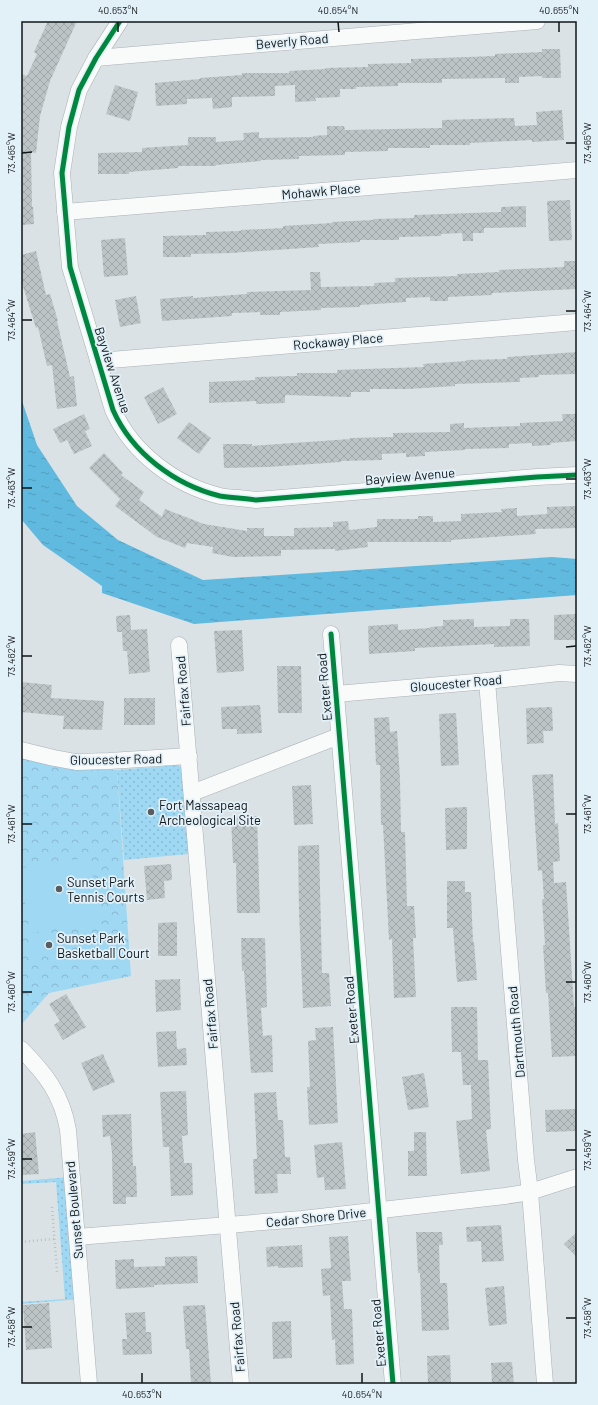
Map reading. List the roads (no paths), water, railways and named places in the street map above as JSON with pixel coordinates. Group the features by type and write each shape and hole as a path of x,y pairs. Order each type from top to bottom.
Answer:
{"street":[{"name":"Bayview Avenue","path":"120,21 96,58 79,90 69,127 62,173 70,267 113,410 117,420 133,443 153,463 173,477 193,487 220,496 256,500 577,475"},
{"name":"Beverly Road","path":"96,58 537,21"},
{"name":"Mohawk Place","path":"65,212 577,170"},
{"name":"Rockaway Place","path":"98,361 577,322"},
{"name":"Exeter Road","path":"331,634 394,1384"},
{"name":"Fairfax Road","path":"179,645 241,1384"},
{"name":"Gloucester Road","path":"336,694 559,673 577,674"},
{"name":"Dartmouth Road","path":"487,680 545,1384"},
{"path":"192,793 339,736"},
{"name":"Gloucester Road","path":"21,750 76,762 189,756"},
{"name":"Sunset Boulevard","path":"21,1049 41,1070 50,1083 60,1100 65,1114 68,1130 89,1384"},
{"name":"Cedar Shore Drive","path":"77,1237 302,1219 379,1211 530,1192 577,1177"}],"water":[{"path":"21,398 37,445 77,506 118,540 203,580 552,557 577,559 577,595 194,624 102,593 102,586 43,545 21,519"}],"place":[{"name":"Fort Massapeag Archeological Site","path":"151,812"},
{"name":"Sunset Park Tennis Courts","path":"59,889"},
{"name":"Sunset Park Basketball Court","path":"49,945"}]}
